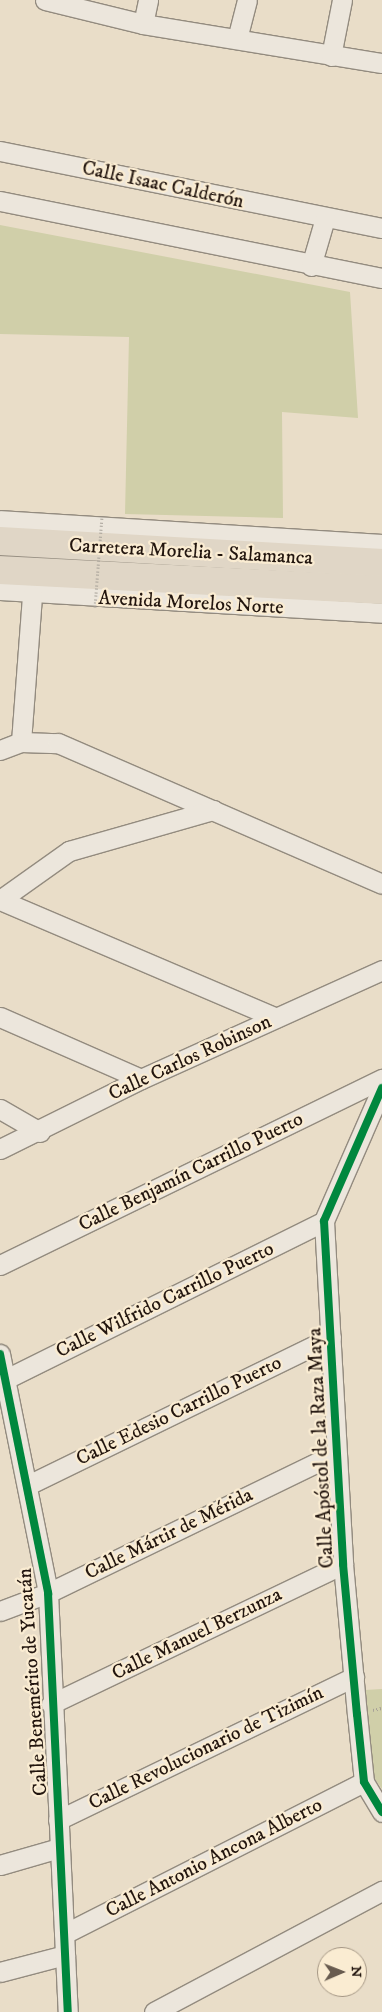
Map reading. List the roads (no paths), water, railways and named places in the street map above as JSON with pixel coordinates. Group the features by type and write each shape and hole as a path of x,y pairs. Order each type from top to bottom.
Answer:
{"highway":[{"name":"Carretera Morelia - Salamanca","path":"0,541 382,563"},
{"name":"Carretera Morelia - Salamanca","path":"0,570 382,590"}],"street":[{"path":"143,24 148,0"},
{"path":"238,39 247,0"},
{"path":"331,56 342,0"},
{"path":"54,1 143,24 382,64"},
{"name":"Calle Isaac Calderón","path":"0,152 382,228"},
{"path":"0,202 380,279"},
{"path":"311,266 325,218"},
{"path":"0,520 382,544"},
{"name":"Avenida Morelos Norte","path":"0,590 32,595 382,613"},
{"path":"21,742 32,595"},
{"path":"0,750 21,742 58,743 382,884"},
{"path":"0,900 69,851 213,810"},
{"path":"0,900 276,1018"},
{"name":"Calle Carlos Robinson","path":"0,1149 40,1132 141,1079 382,970"},
{"path":"0,1016 141,1079"},
{"name":"Calle Benjamín Carrillo Puerto","path":"0,1265 382,1079"},
{"name":"Calle Apóstol de la Raza Maya","path":"382,1088 324,1221 343,1564 364,1782 382,1812"},
{"path":"0,1109 40,1132"},
{"name":"Calle Wilfrido Carrillo Puerto","path":"6,1379 324,1221"},
{"name":"Calle Edesio Carrillo Puerto","path":"28,1485 331,1337"},
{"name":"Calle Benemérito de Yucatán","path":"0,1354 28,1485 48,1593 68,2012"},
{"name":"Calle Mártir de Mérida","path":"0,1610 48,1593 336,1453"},
{"name":"Calle Manuel Berzunza","path":"52,1704 343,1564"},
{"name":"Calle Revolucionario de Tizimín","path":"58,1820 354,1677"},
{"name":"Calle Antonio Ancona Alberto","path":"64,1934 364,1782"},
{"path":"0,1865 59,1848"},
{"path":"164,2009 382,1891"},
{"path":"0,1972 65,1956"}]}
